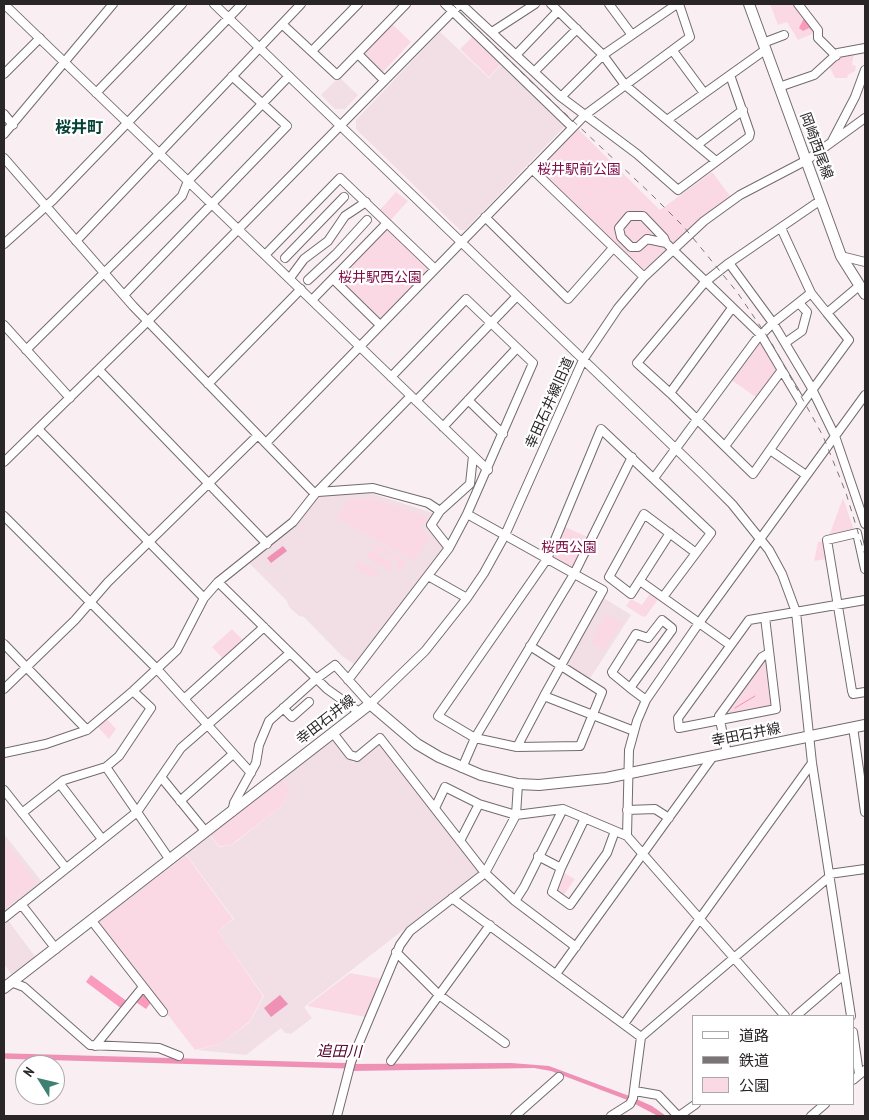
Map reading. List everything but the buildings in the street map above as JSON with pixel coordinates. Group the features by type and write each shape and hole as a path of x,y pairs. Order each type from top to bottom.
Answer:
{"main road":[{"name":"岡崎西尾線","path":"752,5 764,46 841,256 862,290"},
{"name":"幸田石井線","path":"7,985 56,949 370,704 426,750 462,768 518,784 539,785 583,782 865,725"}],"street":[{"path":"4,4 239,228 488,470"},
{"path":"4,134 112,4"},
{"path":"96,93 182,4"},
{"path":"214,4 676,449 732,504 762,539 782,574 796,612 808,736 850,1015"},
{"path":"4,244 45,206 242,4"},
{"path":"76,242 159,152 301,4"},
{"path":"312,51 358,4"},
{"path":"282,24 337,75 406,4"},
{"path":"445,4 452,12 462,17 572,127"},
{"path":"4,462 148,321 339,125 461,4 561,97 637,154 678,190 749,136 750,133 743,110 730,75"},
{"path":"492,32 535,4"},
{"path":"551,4 603,55 625,85 716,161"},
{"path":"266,443 572,127 585,115 690,37 678,4 603,55 561,97"},
{"path":"798,4 818,30 818,38 836,56"},
{"path":"614,5 632,35"},
{"path":"516,55 558,11"},
{"path":"534,72 577,29"},
{"path":"667,120 730,75 764,46 784,35"},
{"path":"4,74 40,38"},
{"path":"780,87 814,75 838,53 865,48"},
{"path":"673,51 704,93"},
{"path":"358,54 384,80"},
{"path":"831,143 855,97 865,70"},
{"path":"124,295 287,126 232,76"},
{"path":"26,350 182,196 188,181 289,76"},
{"path":"697,145 743,110"},
{"path":"4,114 13,125"},
{"name":"幸田石井線旧道","path":"370,704 425,651 467,598 484,573 505,535 583,360 618,308 669,246 740,195 807,160 865,118"},
{"path":"4,158 76,242 148,321 316,493"},
{"path":"532,168 644,277"},
{"path":"265,255 340,178 435,269"},
{"path":"285,258 344,198"},
{"path":"290,278 307,256 328,241 343,220 366,202"},
{"path":"781,228 811,293 849,340 753,474 637,363 705,282 729,263 815,204 821,202"},
{"path":"335,206 352,234"},
{"path":"650,223 651,232 647,239 638,247 631,247 621,237 619,228 633,214 643,216 650,223 669,246 732,308 748,320 761,335 802,404"},
{"path":"485,217 568,299 613,248"},
{"path":"308,280 367,220"},
{"path":"312,300 387,223"},
{"path":"647,239 669,246"},
{"path":"294,248 323,266"},
{"path":"841,256 865,262"},
{"path":"729,263 773,323 812,390 835,436 865,524"},
{"path":"333,279 380,325"},
{"path":"208,384 301,289"},
{"path":"827,313 862,290"},
{"path":"654,478 761,335 811,293"},
{"path":"4,753 46,744 87,730 133,691 177,650 204,598 218,582 293,522 316,493 517,296"},
{"path":"348,680 449,548 488,470 533,364 466,298 391,377"},
{"path":"785,343 802,331 806,312 799,304"},
{"path":"670,393 732,308"},
{"path":"4,325 70,398"},
{"path":"443,426 517,348"},
{"path":"99,370 267,544"},
{"path":"725,446 782,370"},
{"path":"627,836 629,750 646,700 699,623 865,397"},
{"path":"468,400 503,434"},
{"path":"38,429 204,598"},
{"path":"530,646 602,692 580,746 517,747 475,738 438,716 547,559 601,429 711,533 663,597"},
{"path":"4,689 148,542 258,435"},
{"path":"770,450 806,475"},
{"path":"449,548 431,525 440,511 470,484 473,456"},
{"path":"462,768 475,738 574,574 632,457"},
{"path":"316,493 373,488 428,503 440,511"},
{"path":"856,495 865,493"},
{"path":"467,514 603,590 517,747"},
{"path":"670,533 631,594 610,577 644,514 670,533 696,553"},
{"path":"4,516 157,669 251,773"},
{"path":"865,569 861,533 828,540 852,692 853,694 865,692"},
{"path":"428,576 467,598"},
{"path":"640,581 730,645"},
{"path":"218,582 316,678 359,712"},
{"path":"764,617 776,708 680,729 677,720 749,620 764,617 865,600"},
{"path":"630,688 672,630 662,620 648,638 636,634 612,672 630,688 646,700"},
{"path":"184,699 264,627"},
{"path":"4,644 87,730"},
{"path":"4,918 137,812 181,748 290,653"},
{"path":"727,753 720,713 762,657 769,653"},
{"path":"232,812 234,803 251,773 259,745 269,721 316,678 335,665 370,704"},
{"path":"22,813 60,784 106,767 131,740 151,708 133,691"},
{"path":"544,696 634,731"},
{"path":"283,708 292,717 309,702"},
{"path":"853,727 865,812"},
{"path":"333,733 350,755 357,757 380,738 485,873 515,901 576,947"},
{"path":"180,801 233,754"},
{"path":"556,974 714,755"},
{"path":"624,1024 812,763"},
{"path":"106,767 170,860"},
{"path":"161,777 205,831"},
{"path":"60,784 102,839"},
{"path":"337,1116 349,1068 396,952 410,931 485,873 516,815 518,784"},
{"path":"435,808 445,787 479,804 516,815 563,809 627,836 784,1015"},
{"path":"4,790 66,868"},
{"path":"460,841 479,804"},
{"path":"515,901 524,887 563,809"},
{"path":"627,810 655,809 669,818"},
{"path":"585,818 561,868 552,892 570,905 607,853 615,831"},
{"path":"538,856 561,868"},
{"path":"633,1098 641,1037 829,876 865,869"},
{"path":"452,898 641,1037"},
{"path":"21,904 56,949"},
{"path":"92,921 163,1012"},
{"path":"391,1061 490,925"},
{"path":"396,952 439,995 506,1042"},
{"path":"797,1015 840,978 845,977"},
{"path":"7,985 24,987 90,1045 159,1048 179,1056"},
{"path":"95,1046 143,986"},
{"path":"854,1036 862,1072"},
{"path":"515,1116 559,1077"},
{"path":"611,1116 633,1098 658,1095 678,1116 694,1105"},
{"path":"811,1116 824,1105"}],"shaded area":[{"path":"805,16 816,35 809,28 803,31 799,28"},
{"path":"440,32 489,78 503,63 565,122 565,126 465,230 460,230 356,129 356,120"},
{"path":"339,77 358,95 345,109 335,109 321,95"},
{"path":"370,493 436,514 427,526 445,548 358,663 354,664 342,656 304,617 299,616 289,607 287,601 249,563 295,527 321,495"},
{"path":"283,546 287,551 271,563 267,558"},
{"path":"602,597 631,615 589,680 565,663"},
{"path":"334,739 353,763 377,743 382,744 479,871 304,1007 312,1018 291,1034 285,1033 281,1028 246,1055 197,1050 222,1043 250,1022 264,996 218,931 234,919 186,854 210,836 219,847 232,845 236,842 280,807 291,790 282,779"},
{"path":"4,834 43,883 4,914"},
{"path":"7,919 37,959 12,975 4,964 4,921"},
{"path":"91,975 128,1002 122,1009 86,982"},
{"path":"143,989 152,1001 146,1009 133,1000"},
{"path":"280,995 288,1004 271,1017 264,1008"},
{"path":"511,1063 549,1066 632,1097 630,1101 551,1071 534,1068 351,1071 353,1064"},
{"path":"634,1098 652,1106 666,1116 658,1116 633,1103"}],"green space":[{"path":"770,4 795,4 816,33 816,37 812,34 798,40 787,22 778,25"},
{"path":"391,23 411,42 383,72 379,72 362,55 362,52"},
{"path":"473,36 502,63 489,77 460,49"},
{"path":"854,52 852,65 856,66 855,71 848,75 847,78 835,78 829,66 843,54"},
{"name":"桜井駅前公園","path":"577,128 660,210 712,172 731,197 699,221 642,271 539,172 540,168"},
{"path":"396,192 408,201 389,222 378,212"},
{"name":"桜井駅西公園","path":"386,228 430,268 382,321 379,321 337,281 338,277"},
{"path":"760,338 779,369 757,398 730,379"},
{"path":"370,498 428,517 421,528 430,538 414,561 337,518 349,499"},
{"path":"843,498 854,530 829,536"},
{"name":"桜西公園","path":"563,526 590,538 572,571 548,558"},
{"path":"824,541 827,559 814,561 818,542"},
{"path":"374,543 407,561 402,569 397,569 397,561 371,547"},
{"path":"371,550 392,562 394,570 387,570 368,558 366,556"},
{"path":"358,562 362,562 378,571 379,576 374,578 358,570 355,566"},
{"path":"651,592 659,598 646,616 643,617 626,606 631,599 642,605"},
{"path":"606,614 622,623 603,651 591,642"},
{"path":"232,629 244,641 224,660 212,647"},
{"path":"764,657 768,659 772,708 725,718 722,714"},
{"path":"107,719 116,729 109,739 97,726"},
{"path":"282,779 291,790 280,807 231,845 219,846 210,835"},
{"path":"4,842 37,883 4,909"},
{"path":"186,855 233,919 218,931 263,996 250,1021 222,1043 195,1050 97,923"},
{"path":"562,872 575,879 563,896 555,888"},
{"path":"350,973 382,979 366,1017 307,1006"}],"waterway":[{"path":"735,708 755,696"},
{"name":"追田川","path":"4,1056 354,1066"}],"railway":[{"path":"452,4 684,227 737,292 771,342 823,436 846,493 865,555"}],"district":[{"name":"桜井町","path":"79,128"}]}
